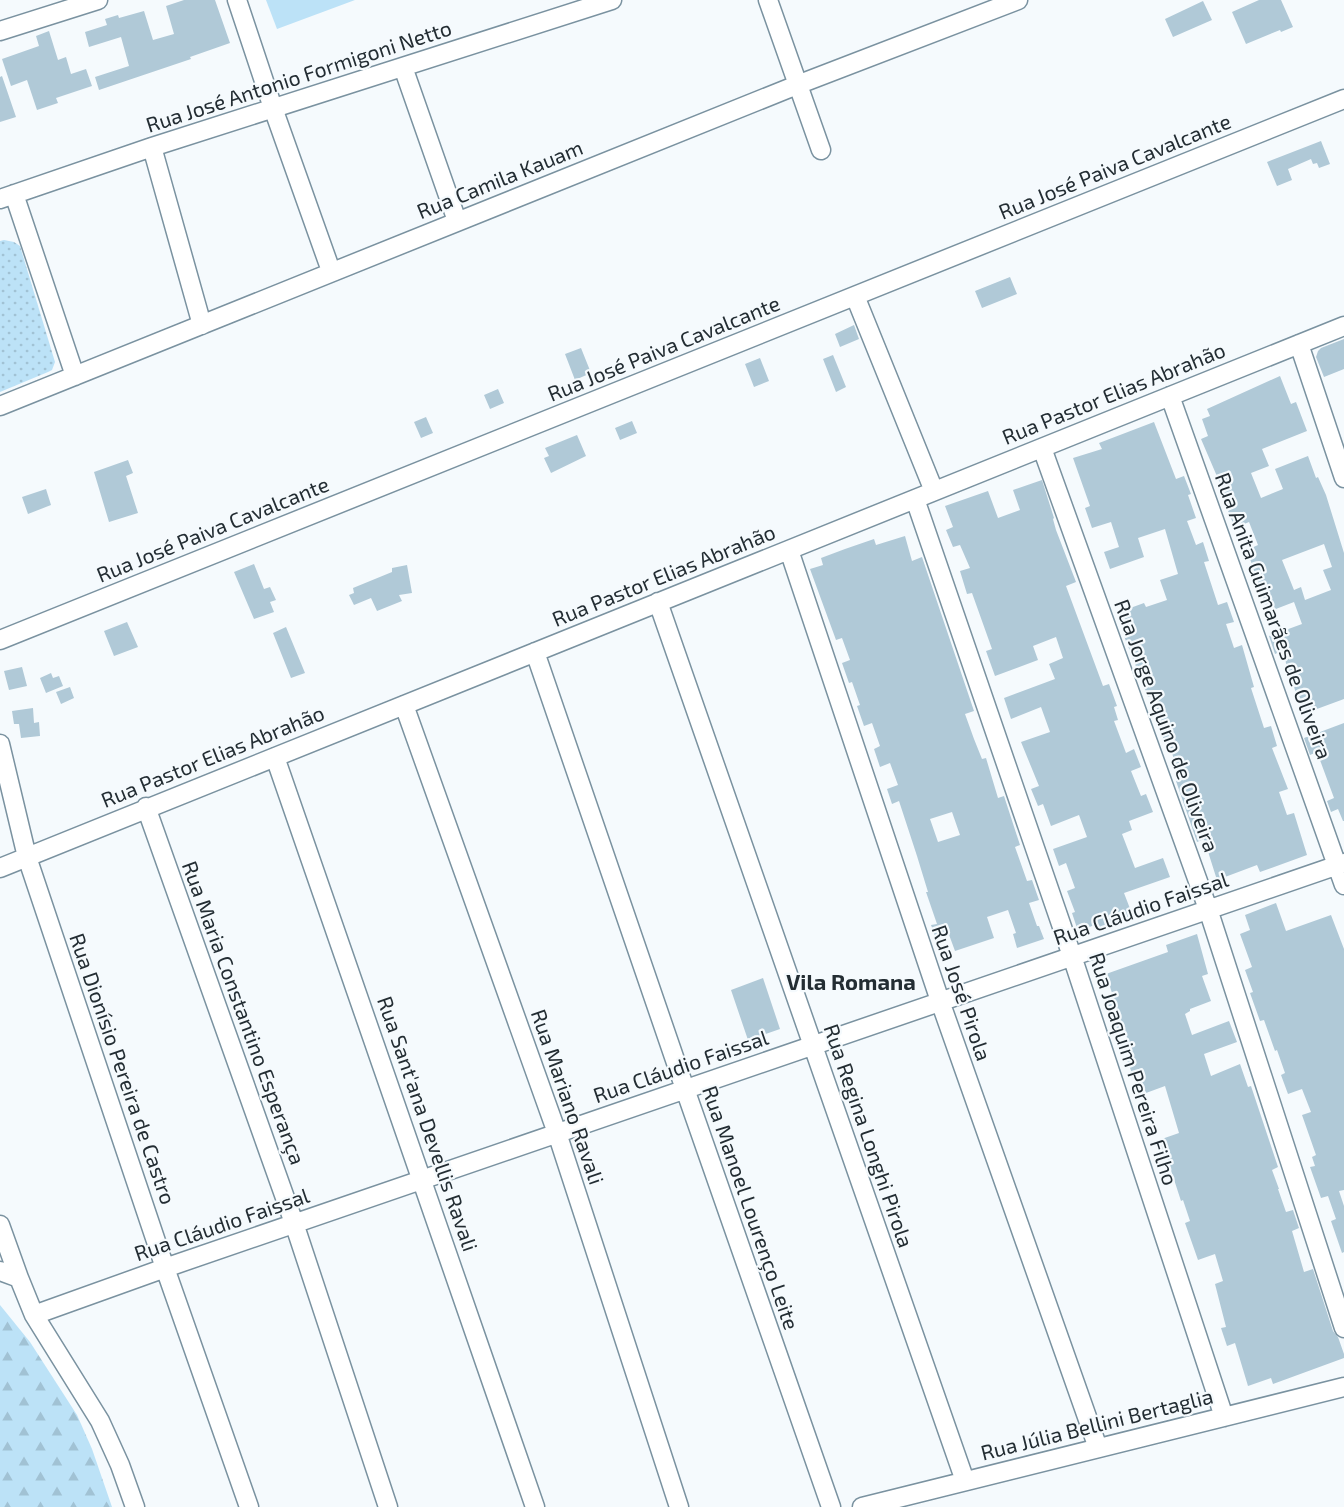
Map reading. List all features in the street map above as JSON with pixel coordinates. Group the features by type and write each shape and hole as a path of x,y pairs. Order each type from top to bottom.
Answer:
{"street":[{"path":"0,32 98,0"},
{"path":"237,0 332,271"},
{"name":"Rua José Antonio Formigoni Netto","path":"7,197 152,147 612,0"},
{"path":"768,0 821,150"},
{"name":"Rua Camila Kauam","path":"0,406 797,85 1018,0"},
{"path":"403,67 457,221"},
{"name":"Rua José Paiva Cavalcante","path":"0,639 1344,99"},
{"path":"152,147 202,325"},
{"path":"7,197 75,376"},
{"path":"855,296 934,491"},
{"name":"Rua Pastor Elias Abrahão","path":"0,868 146,807 1344,326"},
{"path":"1299,344 1344,478"},
{"name":"Rua Anita Guimarães de Oliveira","path":"1170,396 1341,864 1344,885"},
{"name":"Rua Jorge Aquino de Oliveira","path":"1042,448 1208,909 1344,1328"},
{"name":"Rua Joaquim Pereira Filho","path":"915,499 1072,956 1224,1417"},
{"name":"Rua José Pirola","path":"789,550 940,1001 1098,1448"},
{"name":"Rua Regina Longhi Pirola","path":"658,602 965,1481"},
{"name":"Rua Manoel Lourenço Leite","path":"535,652 831,1507"},
{"name":"Rua Mariano Ravali","path":"404,705 557,1133 679,1507"},
{"name":"Rua Dionísio Pereira de Castro","path":"0,744 27,857 165,1268 249,1507"},
{"name":"Rua Sant'ana Devellis Ravali","path":"275,757 535,1507"},
{"name":"Rua Maria Constantino Esperança","path":"146,807 294,1223 388,1507"},
{"name":"Rua Cláudio Faissal","path":"34,1316 294,1223 1341,864"},
{"path":"0,1225 34,1316 100,1421 120,1464 135,1507"},
{"path":"0,1271 20,1278"},
{"name":"Rua Júlia Bellini Bertaglia","path":"862,1507 1344,1387"}],"green space":[{"path":"266,0 355,0 277,29"},
{"path":"4,240 20,246 55,362 52,370 0,392 0,241"},
{"path":"0,1305 30,1342 77,1415 92,1449 112,1507 0,1507"}],"building":[{"path":"184,0 215,0 230,43 190,57 191,59 99,90 95,77 129,66 121,37 89,47 85,32 107,25 105,19 118,15 119,18 144,11 153,40 174,34 166,6"},
{"path":"1259,0 1281,0 1293,27 1246,44 1232,12"},
{"path":"1203,1 1212,20 1173,37 1165,19"},
{"path":"49,31 58,60 66,57 71,74 86,69 92,86 56,98 58,103 37,110 27,80 11,86 2,59 39,46 36,36"},
{"path":"2,76 16,117 0,122 0,77"},
{"path":"1321,141 1330,164 1319,168 1317,163 1313,164 1311,159 1288,169 1292,180 1277,186 1267,162"},
{"path":"1010,277 1017,294 982,308 975,291"},
{"path":"854,325 859,339 840,347 835,334"},
{"path":"1344,339 1344,369 1324,377 1316,357 1318,351"},
{"path":"581,348 591,373 575,380 565,354"},
{"path":"833,355 846,387 836,392 823,359"},
{"path":"760,358 769,381 754,387 745,364"},
{"path":"1280,376 1291,404 1296,402 1307,431 1262,449 1269,466 1251,473 1261,498 1283,489 1275,469 1308,456 1316,478 1318,477 1326,495 1344,553 1344,699 1306,713 1296,693 1282,651 1275,654 1269,636 1302,624 1294,602 1268,612 1247,550 1258,545 1249,522 1235,528 1228,511 1231,509 1201,439 1208,436 1202,419 1210,416 1207,409","holes":["1324,544 1332,567 1323,570 1331,590 1305,600 1301,587 1294,590 1282,560"]},
{"path":"498,389 504,403 490,409 484,395"},
{"path":"426,417 433,433 421,438 414,422"},
{"path":"632,421 637,433 620,440 615,428"},
{"path":"1154,422 1176,479 1184,476 1191,494 1188,495 1196,518 1187,521 1196,545 1203,542 1209,561 1204,562 1218,605 1227,602 1234,622 1226,624 1234,648 1242,645 1254,687 1251,688 1264,728 1271,726 1277,746 1272,748 1288,789 1279,792 1287,815 1294,813 1307,855 1260,872 1257,865 1217,880 1204,839 1197,842 1176,781 1181,779 1158,721 1161,720 1152,696 1148,697 1124,636 1130,634 1122,611 1144,603 1146,607 1167,600 1160,580 1178,574 1165,529 1138,538 1144,557 1110,569 1104,552 1119,547 1111,522 1092,528 1085,508 1090,506 1073,458 1102,449 1099,443"},
{"path":"577,435 586,456 551,473 544,458 549,456 545,448"},
{"path":"128,460 133,473 126,476 138,513 109,522 94,472"},
{"path":"1042,480 1056,530 1076,582 1066,586 1103,686 1109,684 1117,706 1114,707 1118,720 1114,721 1126,753 1134,749 1141,767 1131,771 1141,796 1146,794 1153,812 1129,821 1132,830 1122,834 1135,868 1163,858 1170,877 1124,893 1134,919 1100,932 1097,924 1087,928 1086,924 1077,928 1072,913 1075,912 1067,891 1075,888 1066,863 1059,866 1053,849 1087,837 1079,815 1051,826 1043,804 1038,806 1031,789 1039,786 1021,742 1050,732 1041,707 1011,719 1004,698 1055,679 1049,664 1063,658 1056,637 1033,646 1038,660 995,676 986,651 992,649 972,593 967,594 960,571 970,568 960,545 953,547 946,530 953,527 945,506 988,491 998,518 1020,510 1013,490"},
{"path":"46,489 51,505 28,514 22,497"},
{"path":"905,536 912,561 922,557 974,711 965,714 982,759 986,758 998,798 1004,796 1020,845 1015,847 1027,881 1032,880 1039,900 1029,903 1044,939 1017,948 1013,934 1016,933 1008,910 987,917 994,938 955,951 948,932 935,936 931,925 937,924 917,856 899,801 892,804 887,789 898,785 890,763 880,767 874,749 880,746 872,723 864,726 852,682 849,683 842,663 850,660 842,638 836,640 810,569 823,565 821,558 845,549 874,539 876,545","holes":["952,812 960,835 938,842 930,819"]},
{"path":"254,564 264,589 270,587 276,600 270,602 274,612 254,619 234,572"},
{"path":"407,565 412,593 399,595 402,601 377,611 371,598 354,605 349,595 354,593 353,588 392,572 392,568"},
{"path":"127,622 138,647 114,656 104,631"},
{"path":"286,627 305,673 291,678 273,633"},
{"path":"22,667 27,686 9,690 4,671"},
{"path":"51,673 53,678 59,676 63,686 46,693 40,678"},
{"path":"70,687 74,698 61,704 56,692"},
{"path":"33,708 34,723 39,722 40,736 21,738 19,724 14,724 12,711"},
{"path":"1344,723 1343,821 1338,809 1331,812 1327,801 1334,798 1317,752 1310,755 1304,738"},
{"path":"1276,903 1286,931 1331,915 1344,949 1344,1190 1339,1191 1344,1206 1344,1252 1342,1253 1331,1221 1336,1219 1328,1196 1321,1198 1310,1167 1315,1166 1312,1157 1316,1155 1302,1115 1311,1112 1302,1089 1288,1094 1281,1075 1285,1073 1264,1020 1260,1021 1245,970 1252,967 1240,934 1250,930 1245,915"},
{"path":"1197,934 1208,974 1202,976 1211,1001 1190,1009 1185,1014 1192,1035 1229,1021 1237,1042 1204,1054 1211,1076 1240,1064 1248,1087 1251,1086 1278,1167 1272,1170 1278,1189 1286,1212 1293,1210 1299,1228 1292,1231 1304,1272 1313,1269 1333,1331 1338,1337 1344,1354 1344,1358 1273,1384 1271,1378 1248,1386 1235,1343 1227,1346 1221,1328 1226,1327 1215,1284 1223,1281 1215,1254 1198,1260 1185,1223 1190,1221 1183,1200 1181,1201 1167,1158 1163,1159 1156,1141 1179,1133 1165,1086 1146,1093 1139,1074 1133,1076 1127,1060 1134,1057 1126,1035 1119,1036 1104,996 1112,993 1106,974 1168,952 1166,945"},
{"path":"763,978 780,1029 748,1040 731,990"}],"district":[{"name":"Vila Romana","path":"851,982"}]}
